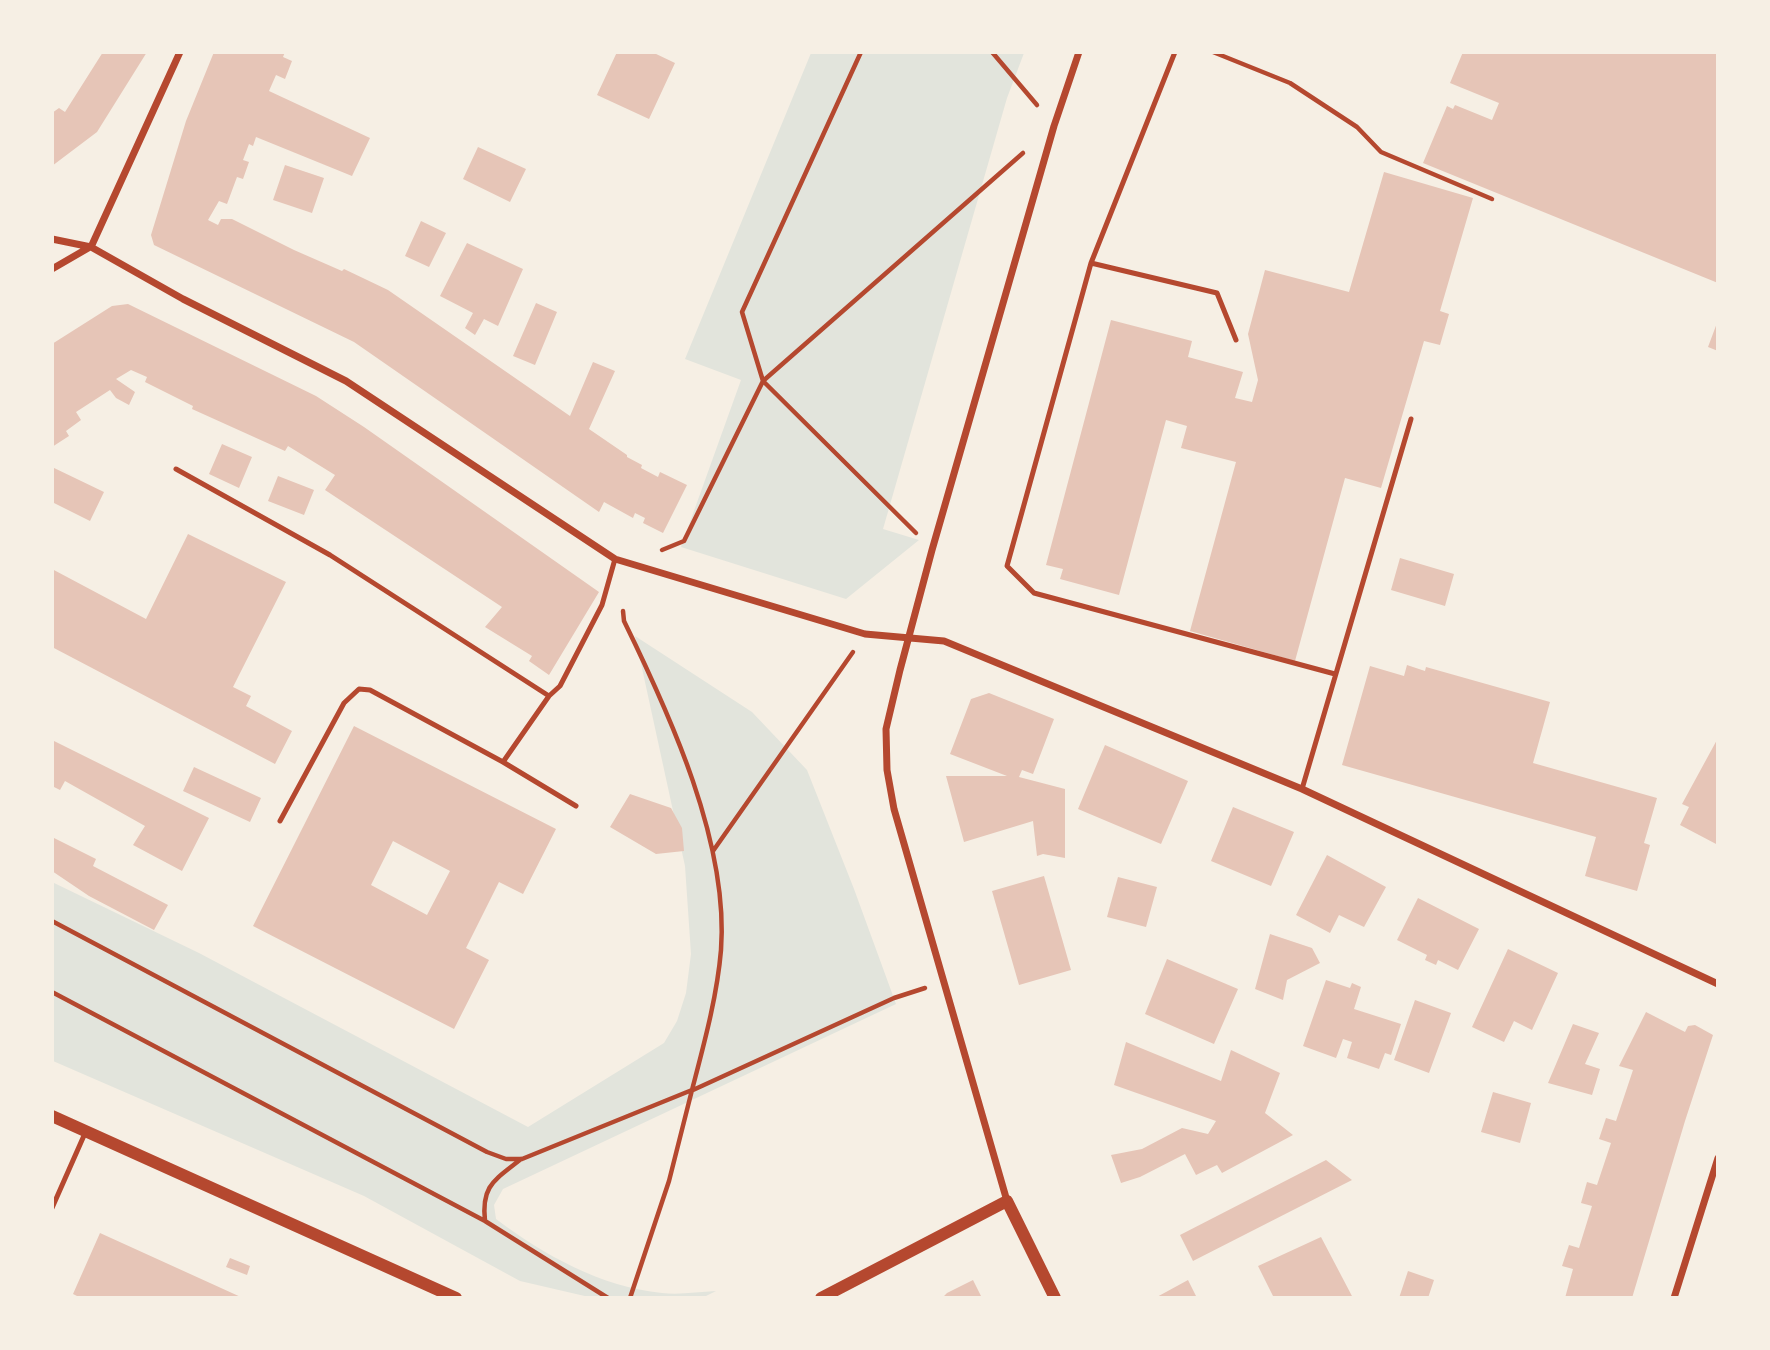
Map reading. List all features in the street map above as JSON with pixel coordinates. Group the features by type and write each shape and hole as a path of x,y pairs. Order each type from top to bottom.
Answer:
{"street":[{"path":"52,269 91,247 180,52"},
{"path":"1055,1297 1007,1201 894,809 887,770 886,729 932,550 1054,125 1079,52"},
{"path":"52,239 91,247 183,299 346,381 615,559 865,634 944,641 1302,789 1717,984"},
{"path":"52,1116 456,1297"},
{"path":"1674,1297 1717,1158"},
{"path":"821,1297 1007,1201"}],"lane":[{"path":"1175,52 1091,263 1007,566 1034,593 1335,674"},
{"path":"1091,263 1217,293 1236,340"},
{"path":"1302,789 1411,419"},
{"path":"176,469 330,555 549,696"},
{"path":"503,762 549,696 560,686 602,605 615,559"},
{"path":"280,821 344,704 359,689 370,690 503,762 576,806"},
{"path":"52,1208 86,1131"}],"path":[{"path":"861,52 742,312 763,381 932,550"},
{"path":"615,559 662,550 684,541 763,381 1054,125 992,52"},
{"path":"1213,52 1290,83 1357,127 1381,152 1492,199"},
{"path":"622,609 624,621 655,685 694,784 713,852 719,895 721,948 714,1002 692,1090 668,1181 630,1297"},
{"path":"713,852 865,634"},
{"path":"52,920 486,1152 506,1159 522,1159"},
{"path":"485,1221 483,1201 489,1189 498,1177 522,1159 692,1090 894,998 943,982"},
{"path":"52,992 485,1221 608,1297"}],"shaded area":[{"path":"811,53 1024,53 1007,98 883,529 919,540 846,599 681,547 741,380 685,359"},
{"path":"635,636 752,712 807,770 896,1004 503,1189 494,1205 496,1219 514,1232 554,1257 595,1276 639,1290 662,1293 716,1291 702,1298 589,1297 520,1281 364,1196 53,1061 52,882 199,953 528,1127 664,1043 677,1021 686,993 691,954 685,866"}],"building":[{"path":"103,52 147,52 97,132 52,166 52,113 59,108 65,112"},
{"path":"214,52 285,52 283,57 292,61 285,79 276,75 269,91 370,138 352,176 256,137 253,146 249,144 243,160 249,162 243,179 237,177 227,204 219,201 208,220 218,225 221,219 232,219 294,250 388,290 570,416 593,362 615,371 589,429 642,465 641,468 658,477 660,472 687,485 663,533 643,523 645,518 635,513 633,518 604,502 599,512 354,342 154,245 151,235 186,121"},
{"path":"617,52 652,52 675,63 649,119 597,95"},
{"path":"1463,52 1718,52 1718,283 1423,163 1447,106 1453,109 1455,105 1492,120 1499,103 1450,83"},
{"path":"478,147 526,169 510,202 463,179"},
{"path":"285,165 324,178 312,213 273,200"},
{"path":"1384,172 1473,198 1440,311 1449,314 1440,345 1424,341 1381,488 1345,478 1295,661 1190,631 1236,462 1181,448 1187,426 1166,420 1119,595 1060,579 1063,569 1046,565 1111,320 1192,341 1188,357 1243,372 1235,398 1252,402 1258,380 1248,334 1265,270 1349,292"},
{"path":"421,221 446,233 429,267 405,256"},
{"path":"467,243 523,269 498,326 484,319 475,335 465,328 473,313 440,296"},
{"path":"536,303 557,312 535,365 513,356"},
{"path":"128,304 316,396 599,592 549,675 529,661 532,656 485,627 502,607 325,490 335,475 288,446 285,451 192,409 193,406 145,382 147,377 131,370 116,379 135,392 129,405 116,398 110,390 76,412 81,420 66,431 69,436 52,447 52,344 112,306"},
{"path":"1718,323 1718,351 1708,347"},
{"path":"222,444 252,457 239,488 209,474"},
{"path":"52,467 104,492 90,521 52,502"},
{"path":"278,476 314,490 304,515 268,501"},
{"path":"188,534 286,582 233,687 251,696 246,706 292,731 275,764 52,647 52,569 146,619"},
{"path":"1400,558 1454,574 1445,606 1391,590"},
{"path":"1407,665 1425,671 1426,667 1550,702 1533,763 1657,798 1644,843 1650,845 1637,891 1585,876 1596,837 1342,765 1370,666 1404,676"},
{"path":"989,693 1054,719 1033,774 1022,770 1019,777 1065,789 1065,858 1043,854 1037,856 1033,821 964,842 946,776 1007,776 950,754 971,699"},
{"path":"354,726 556,829 523,894 499,882 466,948 489,960 454,1029 253,926","holes":["393,841 450,871 427,915 371,885"]},
{"path":"1718,738 1718,845 1680,825 1689,807 1682,804"},
{"path":"52,740 209,818 182,871 133,845 145,826 65,781 60,790 52,786"},
{"path":"1105,745 1188,781 1161,844 1078,809"},
{"path":"194,767 261,798 250,822 183,791"},
{"path":"630,794 671,808 682,828 684,851 656,854 610,827"},
{"path":"1233,807 1294,832 1271,886 1211,861"},
{"path":"52,837 96,859 93,866 168,905 154,930 89,896 52,871"},
{"path":"1327,855 1386,887 1364,927 1339,915 1330,933 1296,915"},
{"path":"1044,876 1071,970 1019,985 992,891"},
{"path":"1118,877 1157,887 1146,927 1107,917"},
{"path":"1418,898 1479,929 1458,970 1438,960 1436,965 1425,960 1427,955 1397,940"},
{"path":"1270,934 1312,948 1320,963 1287,980 1283,1000 1255,989"},
{"path":"1508,949 1558,973 1532,1030 1514,1021 1504,1042 1472,1027"},
{"path":"1167,959 1238,989 1214,1044 1145,1014"},
{"path":"1326,980 1350,988 1352,983 1361,987 1354,1009 1401,1024 1391,1055 1385,1053 1379,1069 1347,1058 1352,1042 1343,1039 1336,1058 1303,1046"},
{"path":"1415,1000 1451,1013 1429,1073 1394,1060"},
{"path":"1646,1012 1685,1032 1688,1026 1695,1025 1713,1035 1632,1298 1565,1298 1573,1269 1562,1266 1569,1245 1579,1248 1592,1206 1581,1203 1587,1182 1597,1185 1611,1143 1599,1139 1606,1118 1616,1121 1633,1070 1619,1066"},
{"path":"1573,1024 1599,1033 1585,1064 1600,1069 1592,1095 1548,1083"},
{"path":"1126,1042 1221,1081 1231,1050 1280,1073 1265,1113 1293,1135 1222,1173 1217,1165 1196,1175 1185,1154 1140,1177 1121,1183 1111,1155 1142,1149 1182,1128 1208,1134 1216,1121 1114,1085"},
{"path":"1493,1092 1531,1103 1520,1143 1481,1132"},
{"path":"1326,1160 1352,1180 1193,1261 1180,1235"},
{"path":"100,1233 243,1298 81,1298 73,1294"},
{"path":"1321,1237 1353,1298 1274,1298 1258,1266"},
{"path":"230,1258 250,1266 247,1275 226,1267"},
{"path":"1408,1271 1434,1280 1428,1298 1399,1298"},
{"path":"973,1280 982,1298 942,1298 947,1293"},
{"path":"1188,1280 1197,1298 1155,1298"}]}
